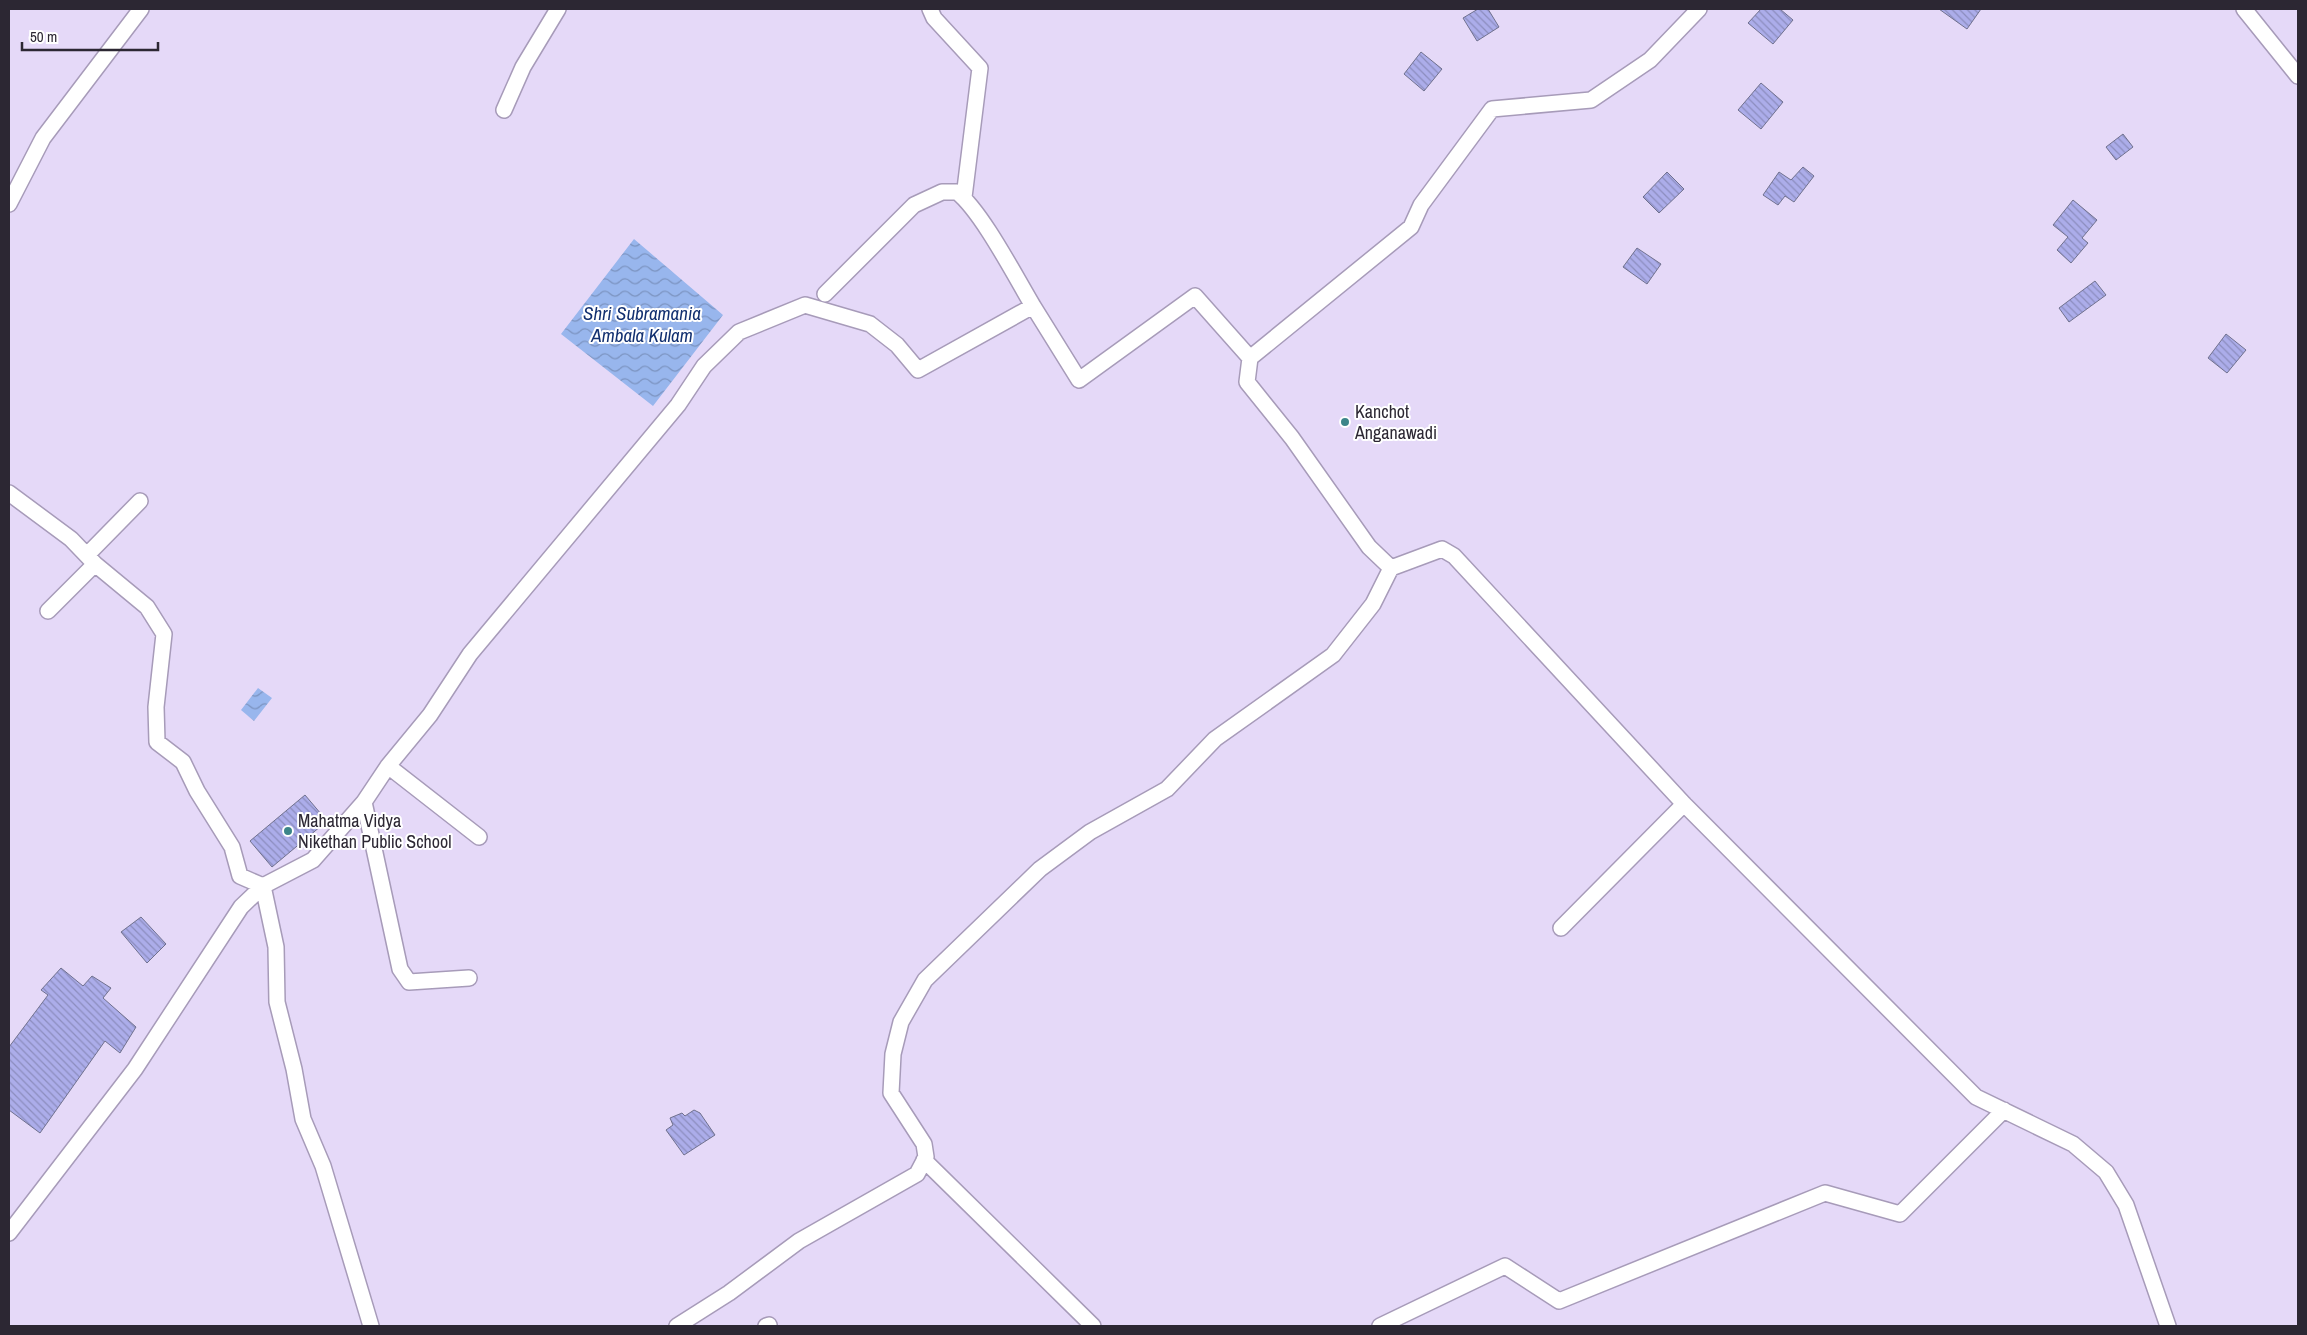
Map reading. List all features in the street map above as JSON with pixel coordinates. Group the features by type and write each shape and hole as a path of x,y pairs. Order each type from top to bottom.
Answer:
{"street":[{"path":"9,204 43,138 141,9"},
{"path":"504,110 524,67 558,9"},
{"path":"930,9 934,18 980,68 964,197"},
{"path":"1391,568 1369,547 1292,438 1247,382 1250,358 1411,227 1421,205 1492,109 1591,100 1650,60 1699,9"},
{"path":"2244,9 2298,76"},
{"path":"824,294 914,205 942,192 957,192 964,197 992,237 1079,380 1195,296 1250,358"},
{"path":"9,1233 135,1069 241,907 263,886 313,860 364,802 388,766 430,715 470,654 678,404 704,366 739,332 805,305 870,324 897,344 918,370 1033,306"},
{"path":"9,493 71,539 91,559 147,607 164,634 156,707 157,742 183,762 197,791 232,847 240,876 263,886"},
{"path":"48,611 140,501"},
{"path":"677,1326 729,1293 799,1241 916,1174 926,1157 924,1144 891,1093 892,1054 901,1022 925,980 1040,869 1090,832 1167,789 1215,739 1333,655 1373,604 1391,568 1442,549 1454,556 1684,804 1976,1097 2073,1144 2106,1172 2126,1206 2168,1326"},
{"path":"388,766 479,837"},
{"path":"364,802 400,969 409,982 469,978"},
{"path":"1561,928 1684,804"},
{"path":"263,886 276,947 277,1002 294,1069 303,1119 323,1166 371,1326"},
{"path":"1380,1326 1506,1266 1559,1301 1825,1193 1900,1214 2004,1110"},
{"path":"924,1160 1093,1326"}],"water":[{"name":"Shri Subramania Ambala Kulam","path":"634,239 723,315 653,406 561,334"},
{"path":"258,688 272,698 254,721 241,710"}],"building":[{"path":"1478,9 1488,9 1499,27 1477,41 1463,18"},
{"path":"1761,9 1780,9 1793,20 1773,44 1748,23"},
{"path":"1939,9 1981,9 1967,29"},
{"path":"1421,52 1442,69 1424,91 1404,74"},
{"path":"1761,83 1783,102 1761,129 1738,110"},
{"path":"2123,134 2133,147 2116,160 2106,147"},
{"path":"1803,167 1814,176 1794,202 1785,196 1778,205 1763,195 1779,172 1791,180"},
{"path":"1667,172 1684,189 1659,213 1643,197"},
{"path":"2073,200 2097,220 2082,238 2088,243 2071,263 2057,250 2068,237 2053,225"},
{"path":"1637,248 1661,264 1647,284 1623,267"},
{"path":"2095,281 2106,295 2069,322 2059,308"},
{"path":"2226,334 2246,350 2227,373 2208,358"},
{"name":"Mahatma Vidya Nikethan Public School","path":"305,795 327,821 272,867 250,841"},
{"path":"141,917 166,944 147,963 121,932"},
{"path":"61,968 83,986 92,976 111,988 103,998 136,1027 120,1053 105,1041 40,1133 9,1110 9,1047 48,995 41,990"},
{"path":"694,1110 700,1113 715,1135 684,1155 666,1130 673,1125 670,1118 682,1113 685,1116"}],"place":[{"name":"Kanchot Anganawadi","path":"1345,422"},
{"name":"Mahatma Vidya Nikethan Public School","path":"288,831"}]}
